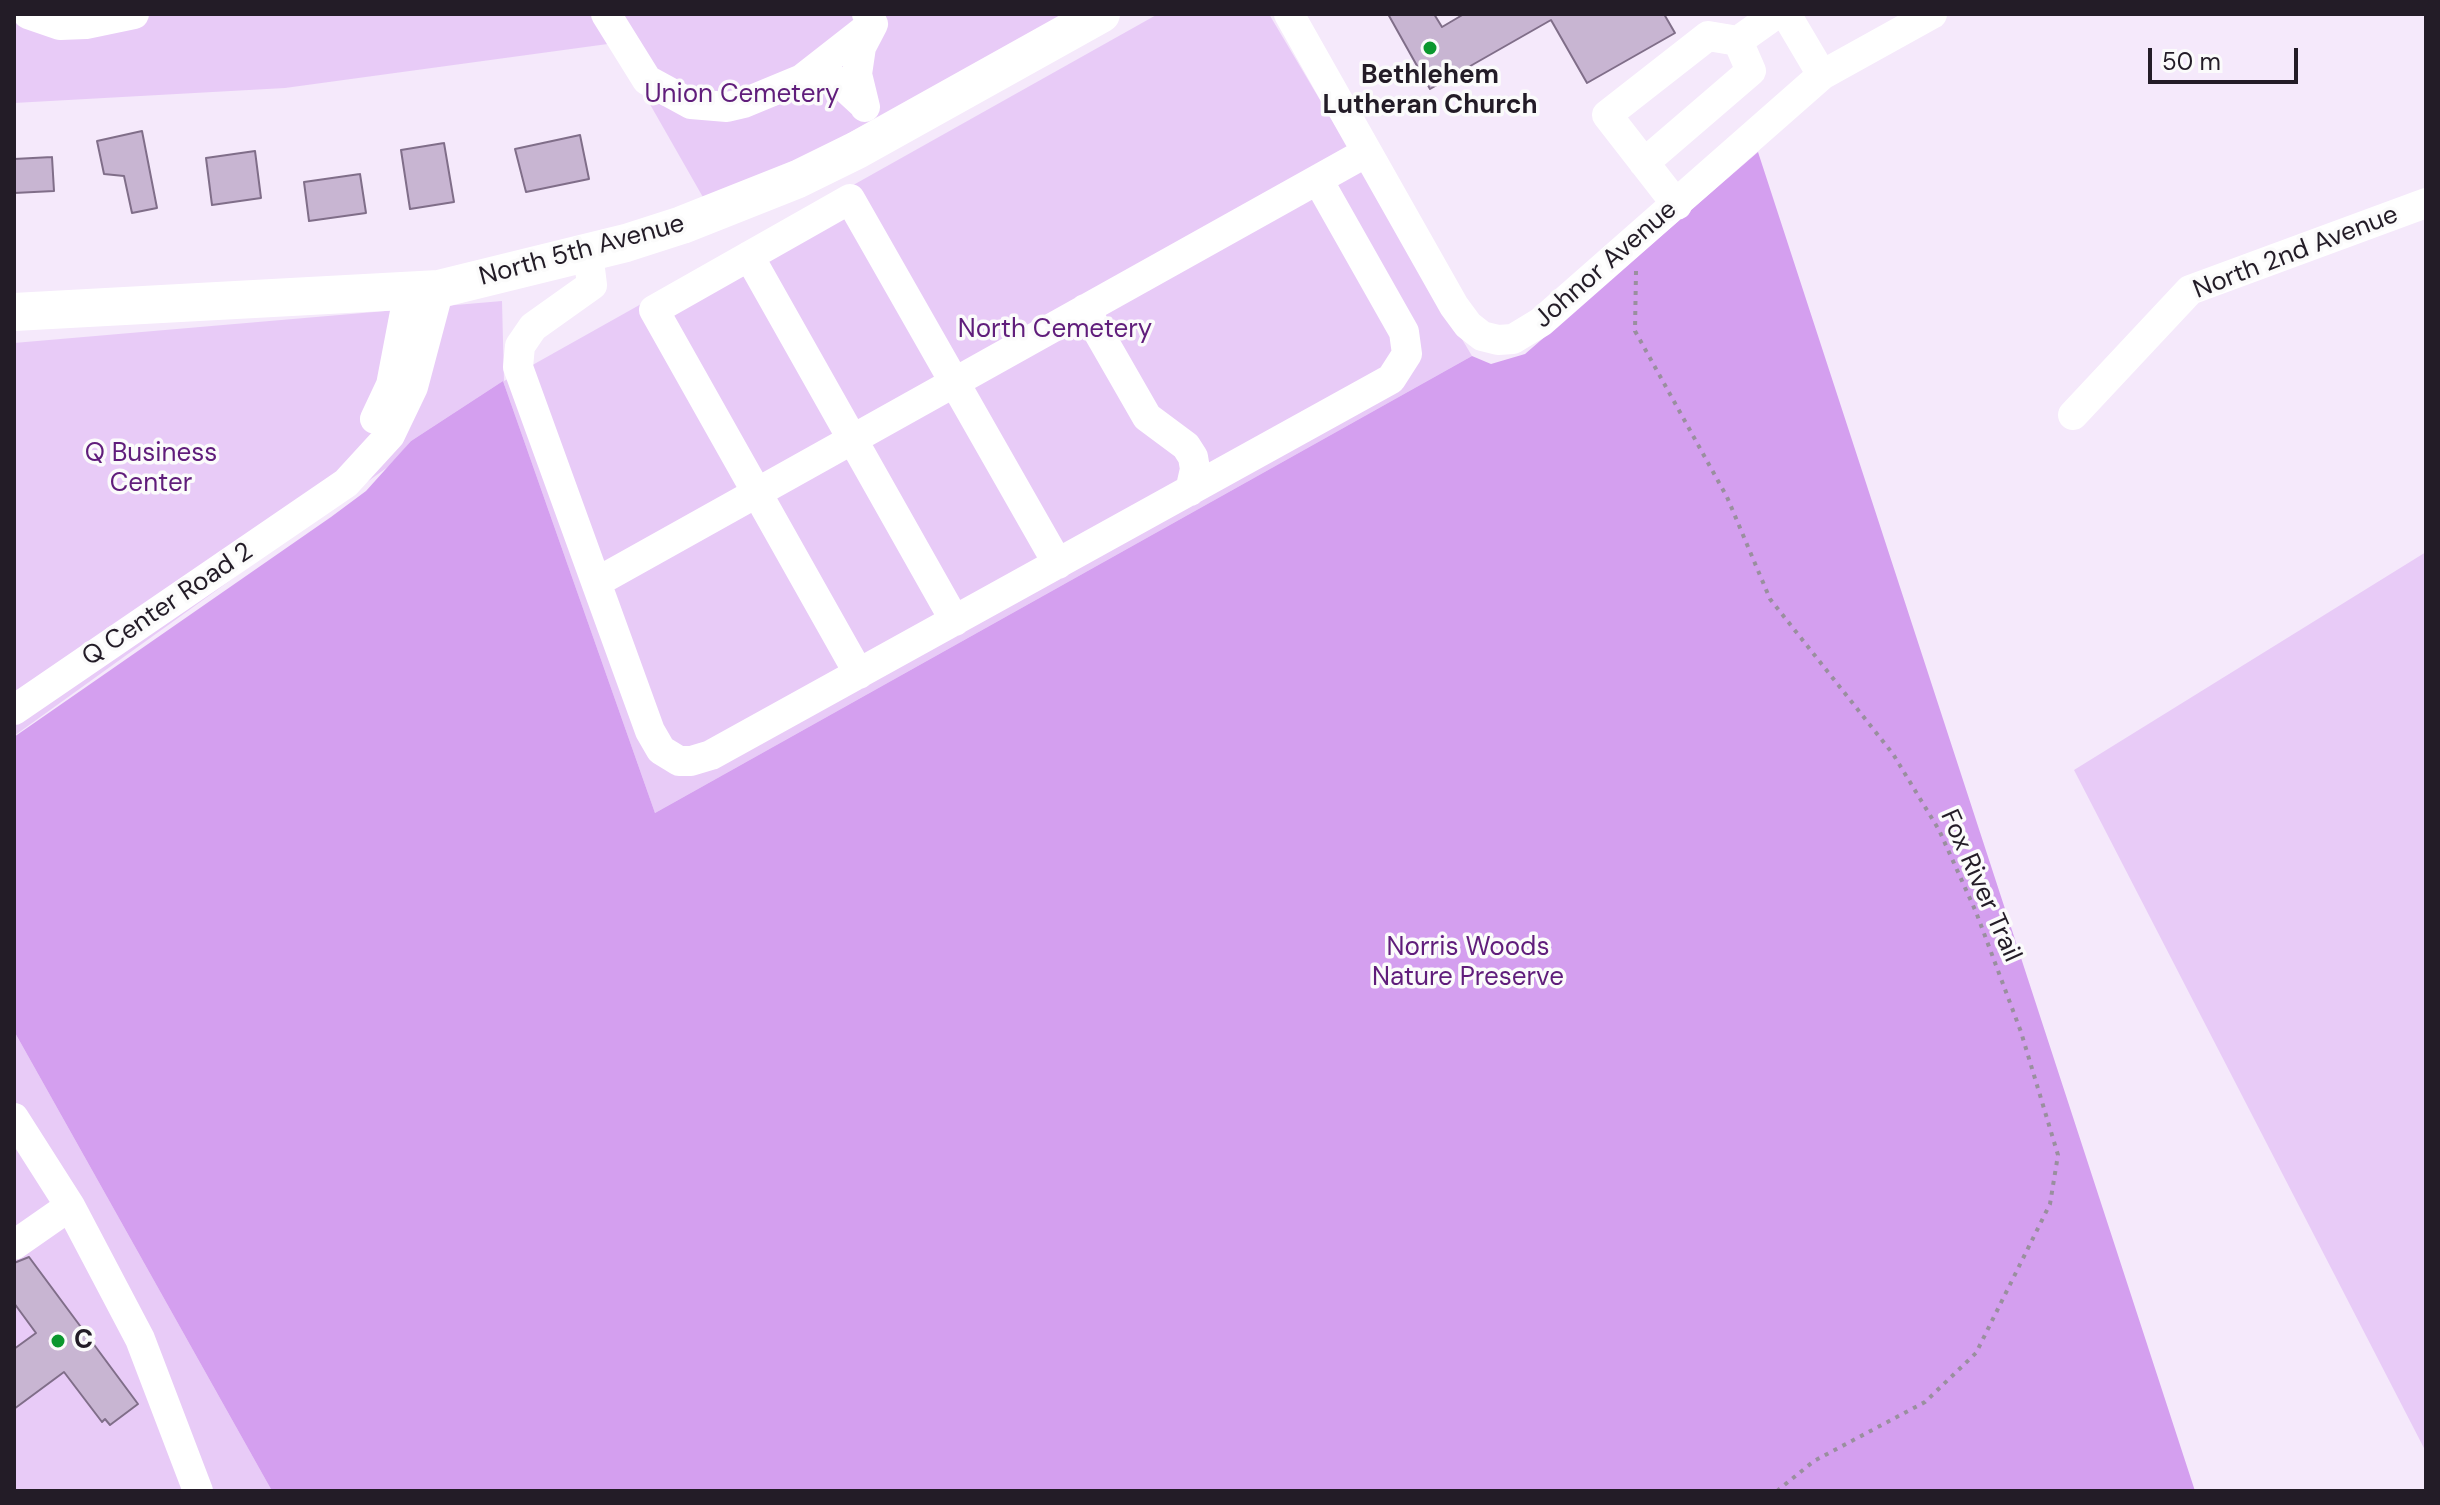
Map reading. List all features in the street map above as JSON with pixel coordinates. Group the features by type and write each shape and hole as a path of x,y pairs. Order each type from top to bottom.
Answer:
{"main road":[{"name":"North 5th Avenue","path":"14,312 220,298 424,290 588,253 682,225 798,179 882,136 1101,14"}],"street":[{"path":"28,14 60,25 86,24 134,14"},
{"path":"606,14 647,80 691,104 727,107 802,79 875,17"},
{"name":"Johnor Avenue","path":"1289,14 1454,306 1468,325 1482,336 1498,340 1528,332 1628,249 1822,75 1932,14"},
{"path":"1677,205 1607,115 1708,36 1738,41 1776,14"},
{"path":"1786,14 1822,75"},
{"path":"863,104 858,66 861,47 875,17"},
{"path":"1644,163 1751,71 1738,41"},
{"path":"802,79 838,81 863,104 882,136"},
{"path":"597,582 1367,152"},
{"path":"588,253 593,279 588,290 533,327 517,357 650,731 661,750 679,761 701,760 1380,386 1398,371 1407,354 1404,332 1318,180"},
{"path":"859,674 654,310 850,199 1058,564"},
{"name":"North 2nd Avenue","path":"2073,415 2190,290 2426,203"},
{"path":"749,256 955,621"},
{"name":"Q Center Road 2","path":"14,710 346,483 390,435 413,387 424,290"},
{"path":"1085,309 1147,417 1186,446 1193,457 1195,469 1190,491"},
{"path":"14,1118 70,1206 140,1339 198,1491"},
{"path":"14,1245 70,1206"}],"path":[{"name":"Fox River Trail","path":"1628,249 1636,271 1635,331 1727,497 1770,599 1893,754 1939,830 1976,912 2021,1032 2058,1155 2050,1204 1976,1353 1925,1402 1814,1461 1777,1491"}],"green space":[{"name":"Union Cemetery","path":"14,14 1069,14 814,152 704,199 615,43 285,88 14,103"},
{"name":"North Cemetery","path":"1158,14 1269,14 1472,356 655,813 503,381 411,441 392,464 14,736 14,343 502,301 504,381"},
{"name":"Norris Woods Nature Preserve","path":"1758,152 2195,1491 272,1491 14,1031 14,737 331,517 366,491 411,441 503,381 655,813 1472,356 1491,364 1525,354"},
{"path":"2426,552 2426,1452 2074,770"},
{"path":"14,1031 272,1491 14,1491"}],"building":[{"path":"1388,14 1434,14 1442,27 1464,14 1664,14 1675,33 1587,83 1551,20 1430,89"},
{"path":"142,131 157,208 132,213 124,176 104,174 97,141"},
{"path":"580,135 589,179 526,192 515,149"},
{"path":"444,143 454,202 410,209 401,150"},
{"path":"255,151 261,198 212,205 206,158"},
{"path":"52,157 54,191 14,193 14,159"},
{"path":"360,174 366,213 309,221 304,182"},
{"name":"C","path":"29,1257 138,1404 110,1425 105,1419 102,1422 64,1372 14,1409 14,1349 36,1333 14,1303 14,1263"}],"place":[{"name":"Bethlehem Lutheran Church","path":"1430,48"},
{"name":"C","path":"58,1341"}],"park label":[{"name":"Q Business Center","path":"151,469"}]}
